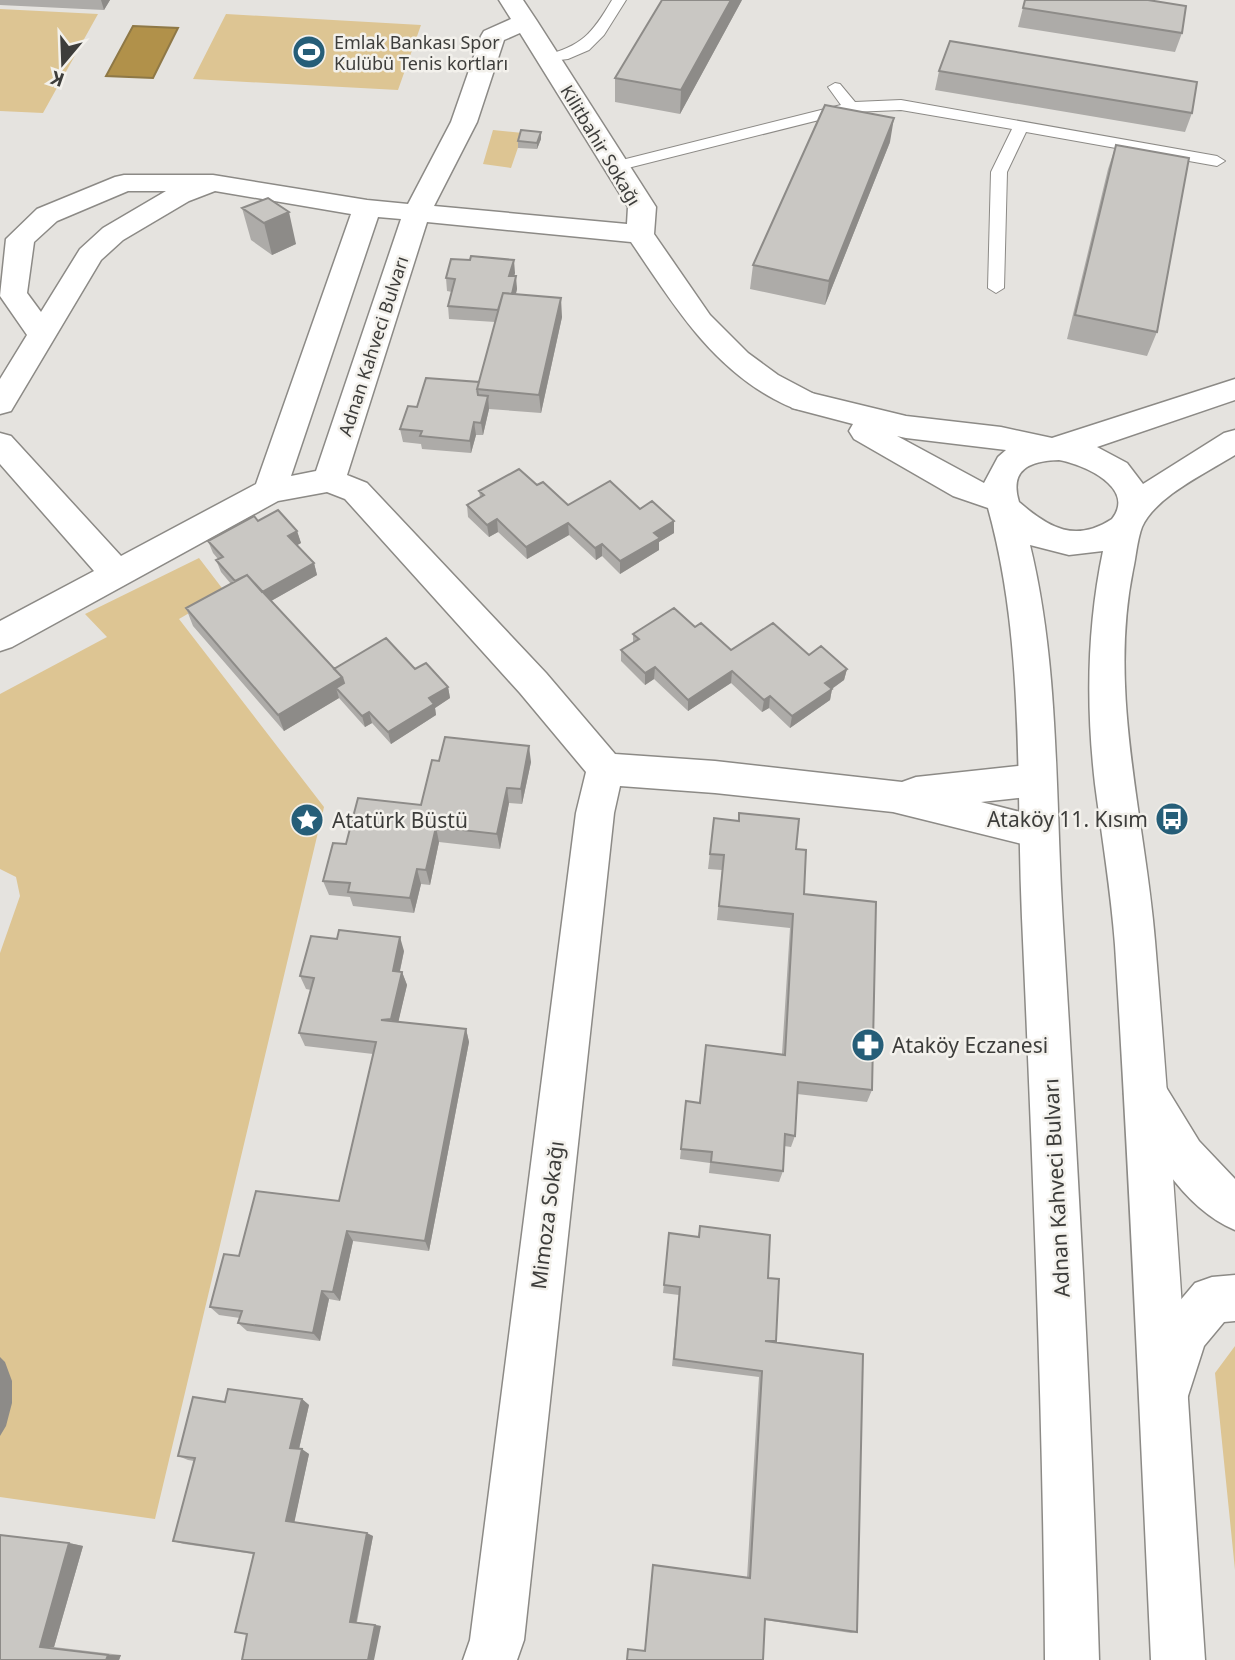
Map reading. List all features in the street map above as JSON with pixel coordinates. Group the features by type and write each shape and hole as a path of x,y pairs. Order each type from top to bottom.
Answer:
{"street":[{"name":"Kilitbahir Sokağı","path":"518,10 642,207 640,234 700,322 757,375 803,401"},
{"name":"Adnan Kahveci Bulvarı","path":"329,481 417,212 464,122 493,36 518,10"},
{"path":"42,335 13,294 20,239 47,215 124,183 213,183 367,208 640,234"},
{"path":"0,404 90,255 114,234 179,195 213,183"},
{"path":"270,491 367,208"},
{"path":"1004,505 999,491 1002,476 1011,463 1027,454 1052,449 1188,407 1235,389"},
{"path":"803,401 906,427 1001,438 1089,456 1107,465 1126,484 1130,517 1110,599 1107,648 1109,718 1114,783 1131,887 1146,1094 1178,1660"},
{"path":"803,401 884,440 964,488 1004,505 1034,533 1056,542 1084,544 1100,541 1184,471 1235,440"},
{"path":"5,459 116,573"},
{"path":"0,637 270,491 329,481 356,491 533,683 606,769 715,777 892,796 1038,832"},
{"name":"Adnan Kahveci Bulvarı","path":"1004,505 1027,612 1032,669 1065,1375 1072,1660"},
{"name":"Mimoza Sokağı","path":"490,1660 497,1640 595,813 606,769"},
{"path":"892,796 1036,780"},
{"path":"1146,1094 1186,1163 1206,1186 1235,1207"},
{"path":"1164,1404 1184,1333 1212,1300 1235,1298"}],"lane":[{"path":"548,59 589,46 619,0"},
{"path":"835,87 850,107"},
{"path":"617,166 850,107 901,105 1217,161"},
{"path":"996,288 999,172 1021,127"}],"shaded area":[{"path":"0,9 98,14 43,113 0,111"},
{"name":"Emlak Bankası Spor Kulübü Tenis kortları","path":"226,14 421,25 398,90 193,79"},
{"path":"133,26 178,28 153,78 106,76"},
{"path":"493,130 523,133 511,168 483,164"},
{"path":"199,558 225,592 179,619 324,807 155,1519 0,1497 0,953 20,896 16,877 0,869 0,694 107,637 85,614"},
{"path":"1235,1346 1235,1570 1215,1373"}],"building":[{"path":"662,0 731,0 681,90 615,78"},
{"path":"1025,0 1148,0 1186,6 1182,33 1023,8"},
{"path":"950,41 1197,82 1192,113 939,71"},
{"path":"825,105 894,118 829,281 753,265"},
{"path":"521,130 541,132 537,143 518,141"},
{"path":"1116,145 1189,158 1157,332 1075,315"},
{"path":"268,198 289,212 264,223 242,208"},
{"path":"471,256 514,260 509,276 516,276 512,294 503,293 498,310 448,306 455,279 446,278 451,259 470,260"},
{"path":"503,293 561,298 539,395 477,389"},
{"path":"426,378 479,382 478,395 488,396 481,423 474,422 470,441 420,436 422,431 400,429 408,406 417,407"},
{"path":"519,469 537,485 543,482 568,505 610,481 640,509 652,501 674,521 654,533 660,538 620,561 602,544 595,548 568,523 526,547 497,519 487,525 467,505 484,495 479,491"},
{"path":"278,510 297,531 288,536 314,563 262,592 247,575 235,581 216,560 223,557 208,541 254,516 258,521"},
{"path":"247,575 342,677 278,715 186,608"},
{"path":"674,608 695,627 701,623 731,650 773,623 809,655 821,646 847,669 825,683 832,689 792,716 770,696 764,700 732,671 688,700 655,667 645,673 621,650 639,639 633,634"},
{"path":"386,638 415,669 426,663 448,687 429,698 434,704 388,732 369,712 362,716 336,688 344,683 334,669"},
{"path":"445,737 529,746 521,789 507,788 497,834 436,827 426,870 417,869 410,898 348,892 350,883 323,881 333,843 346,844 358,798 421,805 432,760 439,761"},
{"path":"739,813 799,819 796,849 806,850 804,894 876,902 872,1090 798,1082 795,1136 785,1134 783,1171 711,1162 712,1152 681,1149 686,1101 700,1103 706,1045 785,1055 793,914 719,906 724,855 710,854 714,818 739,821"},
{"path":"339,930 400,937 393,971 402,972 391,1019 381,1020 466,1029 425,1241 347,1231 333,1292 322,1291 313,1333 238,1323 242,1311 210,1307 224,1254 239,1256 256,1191 339,1201 376,1042 299,1033 314,978 300,976 311,936 337,939"},
{"path":"700,1226 770,1235 768,1278 779,1279 776,1341 765,1341 863,1354 857,1632 765,1619 763,1660 627,1660 628,1649 645,1651 653,1565 750,1578 762,1371 674,1359 680,1287 664,1285 669,1233 699,1237"},
{"path":"228,1389 302,1399 290,1448 302,1449 286,1521 367,1533 350,1622 375,1625 368,1660 242,1660 247,1634 235,1632 254,1553 173,1541 195,1458 178,1456 193,1397 225,1402"},
{"path":"0,1535 69,1543 40,1647 108,1655 106,1660 0,1660"}],"place":[{"name":"Emlak Bankası Spor Kulübü Tenis kortları","path":"309,52"},
{"name":"Ataköy 11. Kısım","path":"1172,819"},
{"name":"Atatürk Büstü","path":"307,820"},
{"name":"Ataköy Eczanesi","path":"868,1045"}]}
